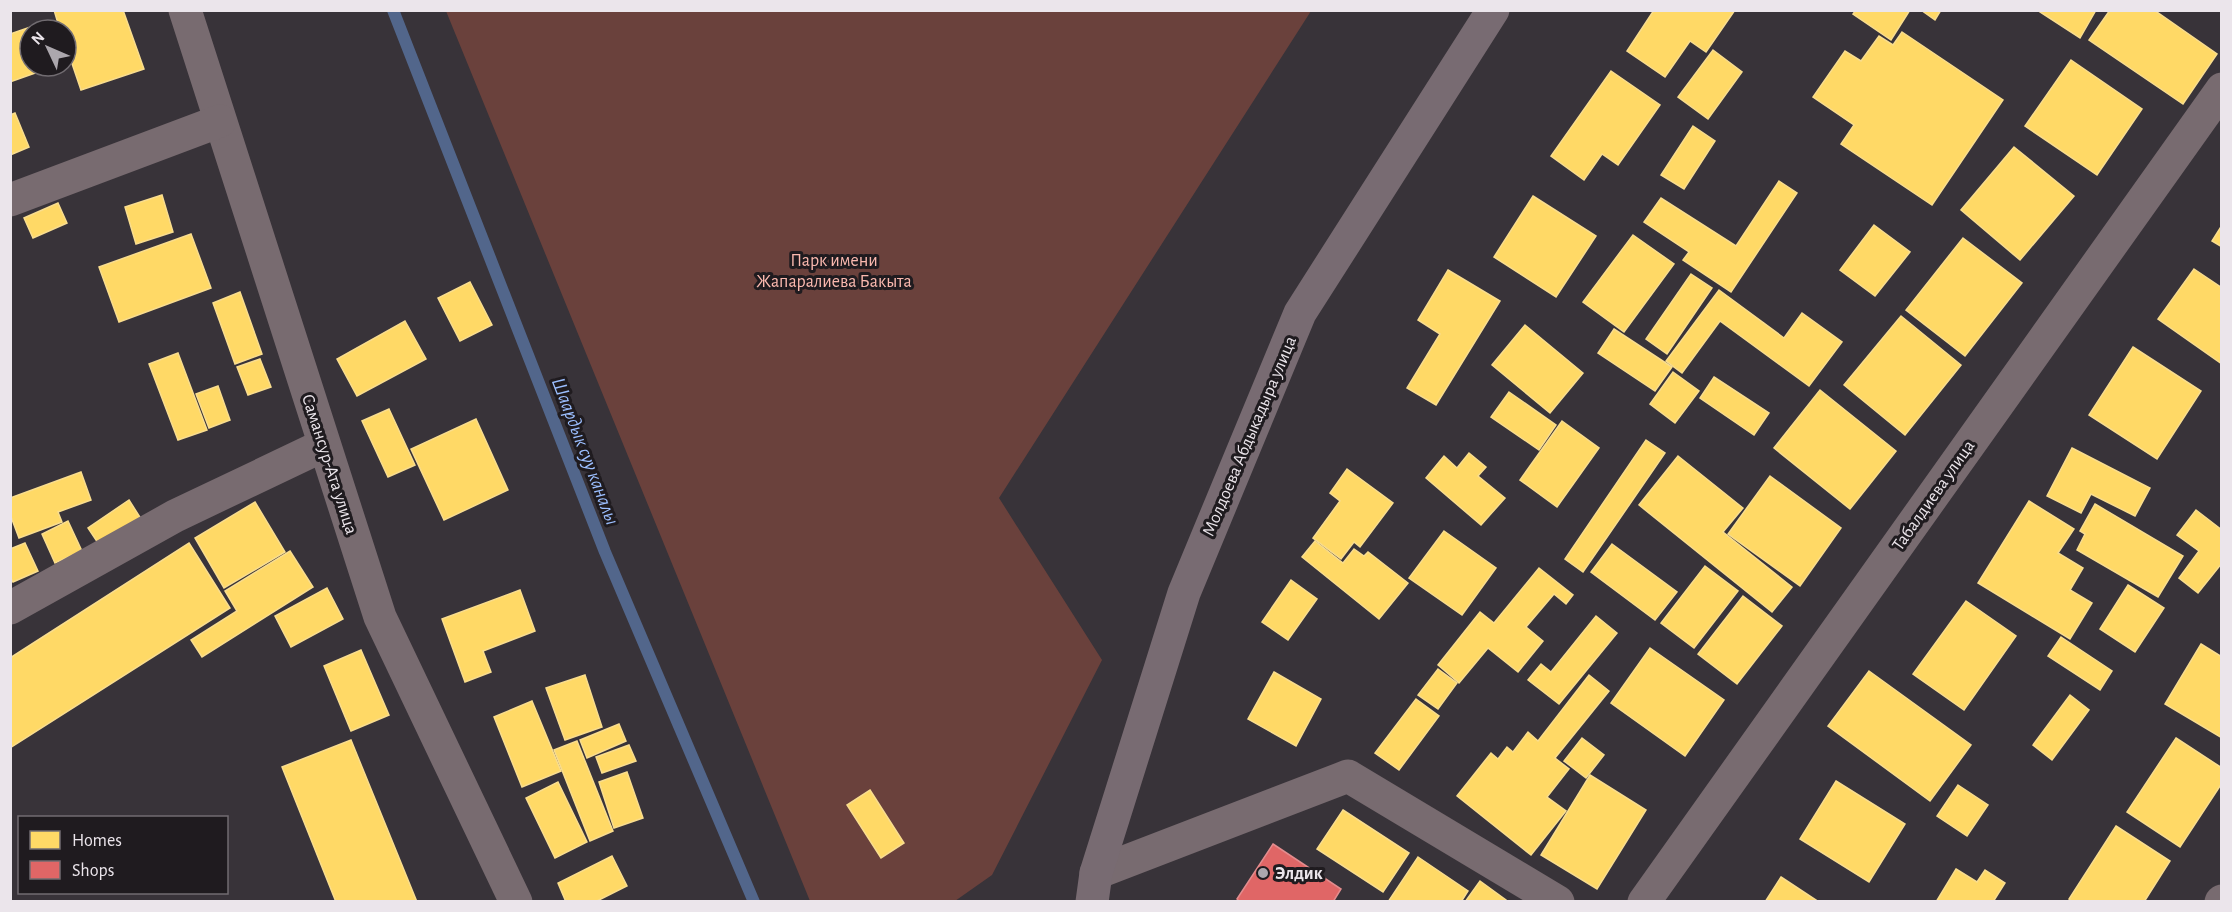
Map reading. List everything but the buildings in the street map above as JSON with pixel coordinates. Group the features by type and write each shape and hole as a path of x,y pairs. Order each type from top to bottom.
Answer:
{"main road":[{"name":"Молдоева Абдыкадыра улица","path":"1094,887 1184,593 1300,313 1484,14"}],"street":[{"name":"Самансур-Ата улица","path":"185,10 380,617 516,902"},
{"name":"Табалдиева улица","path":"1644,902 2222,89"},
{"path":"10,200 220,121"},
{"path":"10,608 175,516 324,445"},
{"path":"1094,887 1348,776 1558,902"}],"green space":[{"name":"Парк имени Жапаралиева Бакыта","path":"446,11 1311,11 999,498 1102,660 992,875 955,901 810,901"}],"waterway":[{"name":"Шаардык суу каналы","path":"393,10 605,552 754,902"}],"place":[{"name":"Элдик","path":"1263,873"}]}
